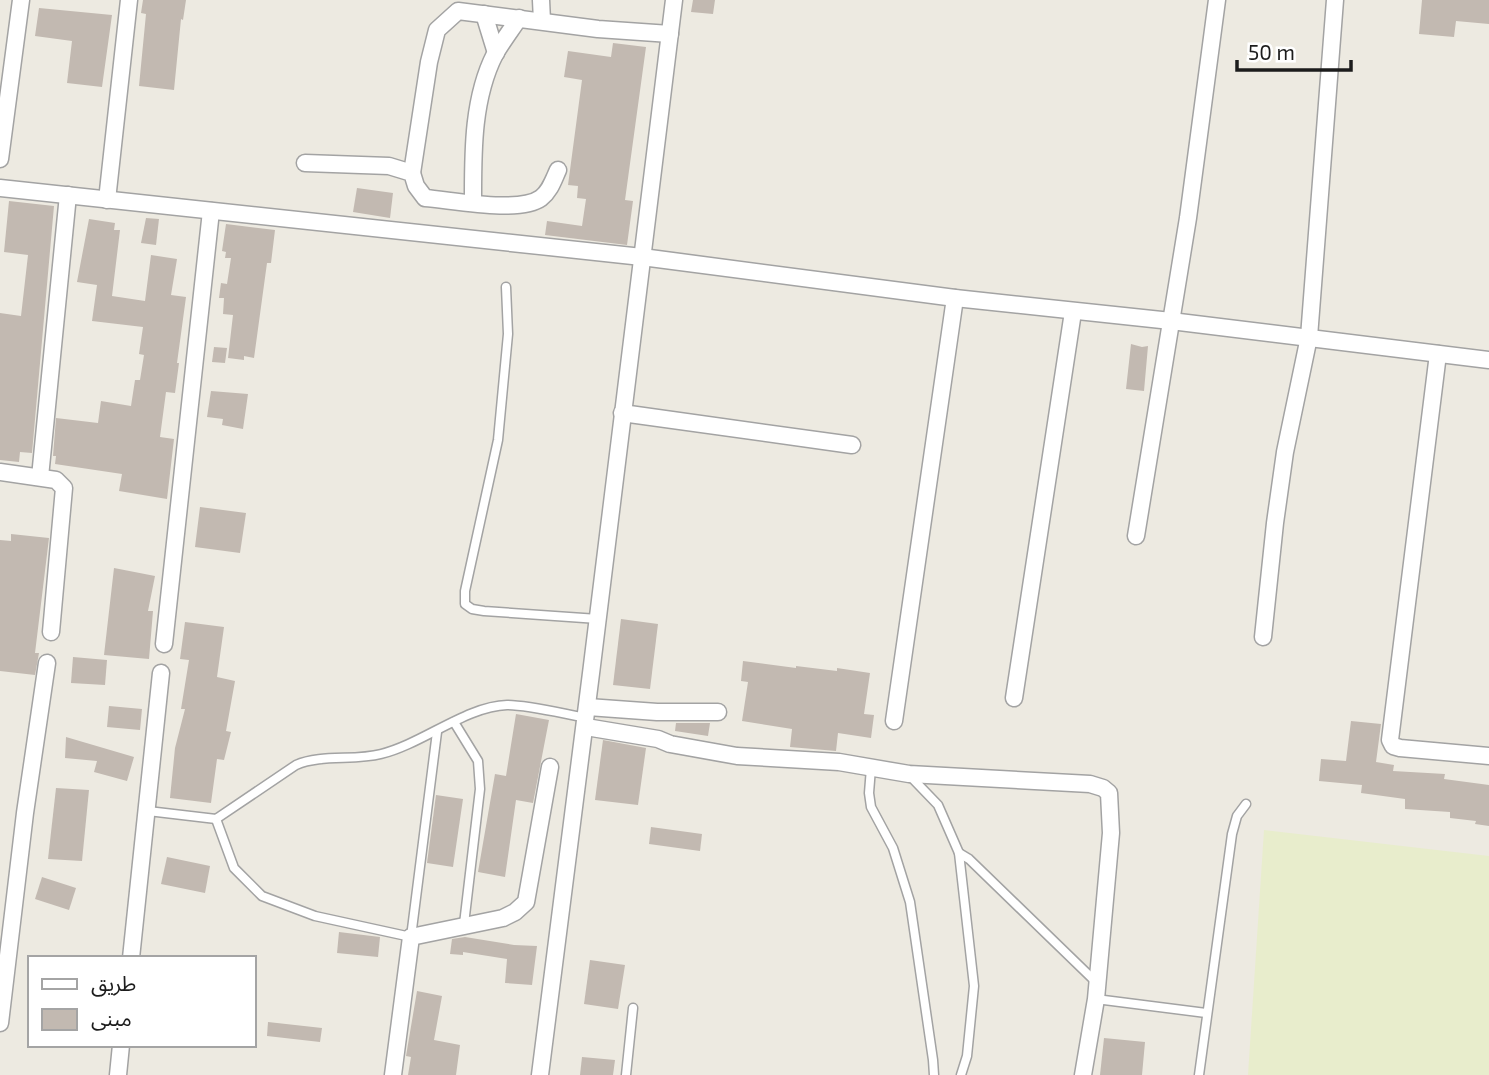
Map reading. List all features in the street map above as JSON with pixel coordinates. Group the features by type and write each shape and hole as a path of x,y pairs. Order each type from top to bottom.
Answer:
{"street":[{"path":"0,159 21,0"},
{"path":"107,200 129,0"},
{"path":"541,0 542,21"},
{"path":"540,1075 587,717 674,0"},
{"path":"1136,537 1188,218 1217,0"},
{"path":"1263,637 1285,452 1309,337 1335,0"},
{"path":"558,170 549,191 538,200 515,205 425,198 416,186 412,173 429,62 437,30 458,11 489,10 519,18 598,29 670,34"},
{"path":"489,10 496,54"},
{"path":"473,202 473,155 480,95 496,54 519,18"},
{"path":"305,163 390,166 412,173"},
{"path":"0,188 642,257 955,298 1489,360"},
{"path":"40,477 68,195"},
{"path":"164,645 211,211"},
{"path":"894,721 955,298"},
{"path":"1014,698 1073,312"},
{"path":"1438,354 1390,740 1393,746 1400,748 1489,756"},
{"path":"622,413 852,445"},
{"path":"0,472 56,480 64,488 51,632"},
{"path":"0,1023 25,813 47,663"},
{"path":"131,956 161,673"},
{"path":"587,717 657,712 718,712"},
{"path":"587,717 737,755 839,762 909,774 1074,783 1103,788 1109,793 1111,833 1097,991 1083,1075"},
{"path":"393,1075 411,937 503,918 526,902 550,767"},
{"path":"118,1075 121,1047"}],"lane":[{"path":"506,287 508,334 498,440 467,578 465,604 472,609 484,611 598,619"},
{"path":"148,810 216,819 307,760 341,760 379,755 407,747 454,722 493,707 508,705 587,717"},
{"path":"454,722 478,761 480,789 464,924"},
{"path":"216,819 234,868 262,896 315,916 411,937 437,732"},
{"path":"871,768 871,807 893,848 910,902 934,1075"},
{"path":"909,774 938,805 959,853 974,986 967,1056 961,1075"},
{"path":"1199,1075 1234,824 1246,804"},
{"path":"959,853 969,859 1097,991 1206,1013"},
{"path":"626,1075 633,1008"}],"green space":[{"path":"1264,830 1489,856 1489,1075 1248,1075"}],"building":[{"path":"143,0 186,0 183,20 181,19 174,90 139,86 146,14 141,13"},
{"path":"693,0 715,0 713,14 691,12"},
{"path":"1422,0 1489,0 1489,24 1456,21 1454,37 1419,34"},
{"path":"39,8 112,15 102,87 67,83 72,41 35,36"},
{"path":"613,43 646,47 625,200 633,201 627,245 545,235 547,221 582,226 586,199 577,198 578,186 568,185 582,80 564,77 568,51 611,57"},
{"path":"357,188 393,193 390,218 353,212"},
{"path":"9,201 54,206 32,453 20,452 19,462 0,460 0,313 21,316 28,255 4,252"},
{"path":"146,218 159,219 156,245 141,243"},
{"path":"89,219 115,223 114,230 120,230 112,296 145,301 151,255 177,259 171,295 186,297 175,393 166,392 160,437 174,439 167,499 119,491 122,474 55,464 56,456 53,456 56,418 98,423 101,401 131,406 135,380 140,380 144,355 139,354 143,327 92,321 97,285 77,282"},
{"path":"226,224 275,230 271,263 267,263 254,358 244,356 244,360 228,358 233,315 223,314 224,298 219,298 221,283 227,284 231,258 225,258 226,252 222,251"},
{"path":"1131,344 1148,346 1144,391 1126,389"},
{"path":"214,347 227,348 225,363 212,362"},
{"path":"211,391 248,394 243,429 222,425 223,419 207,417"},
{"path":"200,507 246,513 240,553 195,547"},
{"path":"11,534 49,538 35,653 39,653 35,675 0,671 0,540 11,541"},
{"path":"114,568 155,576 148,611 153,611 149,659 104,655"},
{"path":"621,619 658,624 650,689 613,685"},
{"path":"185,622 224,627 217,677 235,681 226,731 231,732 224,760 217,759 211,803 170,798 175,748 185,709 181,709 189,660 180,659"},
{"path":"73,657 107,660 105,685 71,683"},
{"path":"743,661 870,673 864,714 874,715 871,738 838,733 836,751 790,747 792,729 742,721 748,682 741,681"},
{"path":"109,706 142,709 140,730 107,727"},
{"path":"516,714 549,720 533,803 516,800 505,877 478,872 495,774 506,776"},
{"path":"1351,721 1381,724 1376,762 1394,765 1393,771 1445,774 1444,779 1489,785 1489,826 1475,824 1476,821 1450,818 1450,812 1405,809 1405,799 1361,793 1362,785 1319,781 1321,759 1346,761"},
{"path":"676,723 710,723 708,736 675,731"},
{"path":"66,737 134,757 127,781 94,772 97,761 65,758"},
{"path":"603,740 646,748 638,805 595,800"},
{"path":"56,788 89,790 82,861 48,859"},
{"path":"436,795 463,799 453,867 427,863"},
{"path":"651,827 702,834 700,851 649,844"},
{"path":"167,857 210,866 205,893 161,884"},
{"path":"42,877 76,888 69,910 35,899"},
{"path":"339,932 380,937 378,957 337,953"},
{"path":"465,937 537,946 532,985 505,983 507,959 463,952 463,955 450,954 452,939"},
{"path":"590,960 625,965 618,1009 584,1004"},
{"path":"417,991 442,996 434,1040 460,1045 456,1075 408,1075 411,1057 406,1056"},
{"path":"268,1022 322,1028 320,1042 267,1036"},
{"path":"1104,1038 1145,1042 1142,1075 1100,1075"},
{"path":"582,1057 615,1060 613,1075 580,1075"}]}
